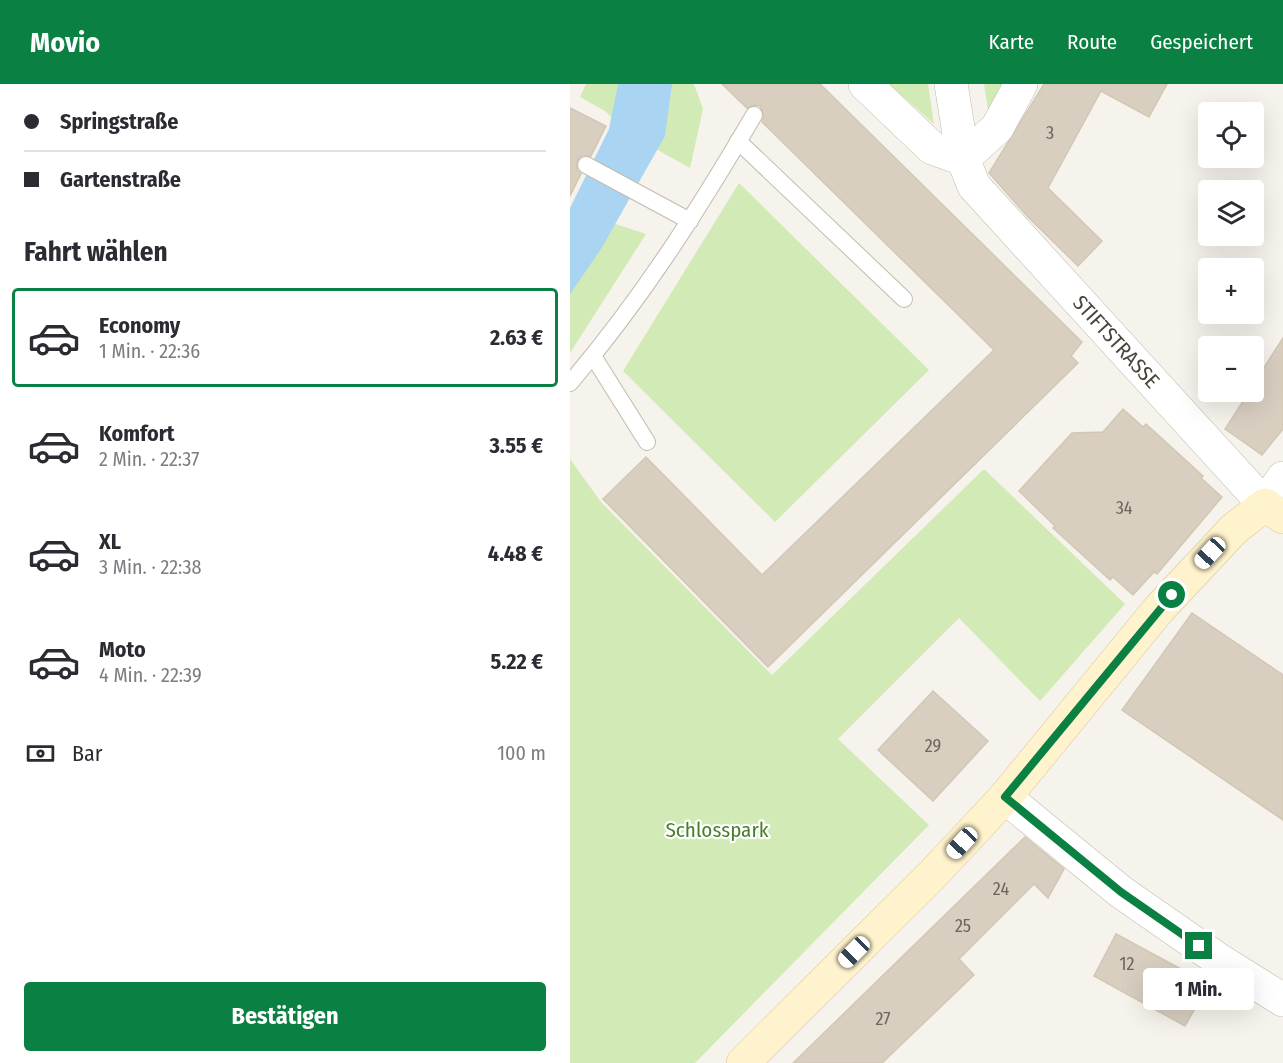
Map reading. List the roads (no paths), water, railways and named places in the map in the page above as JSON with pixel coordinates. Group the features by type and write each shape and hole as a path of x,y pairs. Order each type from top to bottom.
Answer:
{"main road":[{"path":"743,1063 933,874 1005,797 1159,609 1234,529 1274,511"}],"street":[{"path":"865,84 932,148 963,159 997,128 1021,84"},
{"name":"STIFTSTRASSE","path":"951,84 963,159 975,186 1274,511"},
{"path":"1274,511 1283,478"},
{"path":"1005,797 1121,892 1219,960 1283,1000"}],"lane":[{"path":"570,383 640,297 754,115"},
{"path":"738,141 904,299"},
{"path":"586,165 690,220"},
{"path":"593,356 647,442"}],"water":[{"path":"618,84 672,84 665,136 601,249 570,294 570,208 609,129"}],"park label":[{"name":"Schlosspark","path":"717,830"}]}
